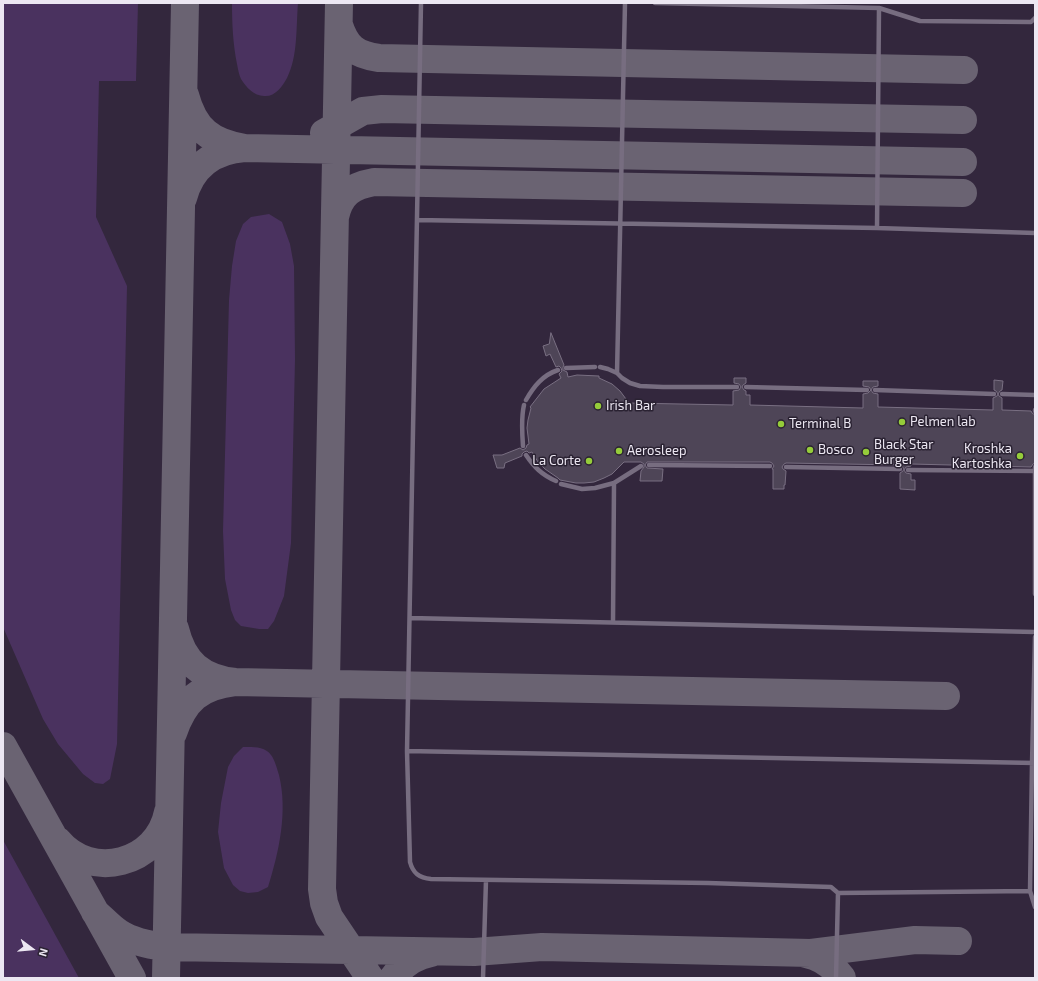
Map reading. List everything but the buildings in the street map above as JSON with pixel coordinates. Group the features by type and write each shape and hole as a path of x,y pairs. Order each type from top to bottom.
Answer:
{"lane":[{"path":"421,3 407,751 410,862 414,871 420,877 431,879 760,884 831,887 838,893 1030,891"},
{"path":"617,373 625,3"},
{"path":"656,3 879,8 920,21 1031,22 1035,18"},
{"path":"877,228 879,8"},
{"path":"1031,22 1035,27"},
{"path":"417,220 877,228 1035,233"},
{"path":"566,368 597,367 608,369 617,373 630,384 640,386 737,387"},
{"path":"526,400 539,381 549,373 558,370"},
{"path":"746,387 867,390"},
{"path":"875,390 994,394"},
{"path":"1002,394 1035,395"},
{"path":"523,446 522,422 524,405"},
{"path":"526,454 535,468 542,474 556,481"},
{"path":"649,465 770,466"},
{"path":"561,484 582,489 595,488 614,483 641,466"},
{"path":"786,467 900,469"},
{"path":"1035,467 1035,594"},
{"path":"908,470 1035,471"},
{"path":"613,622 614,483"},
{"path":"410,618 1035,632"},
{"path":"1035,637 1033,821 1030,891 1035,907"},
{"path":"407,751 1033,764"},
{"path":"483,978 486,880"},
{"path":"836,978 838,893"}],"shaded area":[{"path":"3,3 1035,3 1035,978 3,978"},
{"path":"3,3 138,3 136,81 99,81 96,217 127,286 117,744 110,779 103,784 95,783 83,774 58,744 43,719 3,627"},
{"path":"232,3 298,3 296,42 291,69 283,85 272,95 260,96 254,93 245,85 240,77 234,41"},
{"path":"269,214 282,222 290,244 294,266 295,359 291,543 284,596 274,621 268,629 259,629 241,626 235,620 231,610 225,579 223,531 229,300 232,266 236,241 243,224 251,217"},
{"path":"243,747 262,749 271,755 279,775 283,803 279,846 268,887 258,892 248,893 240,891 233,885 224,868 218,832 221,803 228,767 234,756"},
{"path":"3,840 79,978 3,978"}],"taxiway":[{"path":"166,978 185,3"},
{"path":"339,3 322,889 324,903 329,917 370,978"},
{"path":"339,25 345,39 353,49 364,55 379,58 964,70"},
{"path":"185,95 193,117 206,132 213,138 233,146 245,148"},
{"path":"324,133 363,111 382,109 963,120"},
{"path":"183,198 192,177 205,162 223,152 245,148 963,162"},
{"path":"335,217 340,202 348,192 359,186 374,182 963,193"},
{"path":"175,629 183,651 196,667 213,677 235,682 946,696"},
{"path":"173,733 182,712 188,703 195,697 212,687 235,682"},
{"path":"3,746 132,978"},
{"path":"58,841 72,853 88,861 105,863 122,861 138,855 151,844 162,830 168,812"},
{"path":"95,912 124,936 141,943 165,947 474,952 542,947 811,953 915,940 958,941"},
{"path":"393,978 400,969 409,962 420,956 431,953"},
{"path":"806,954 817,957 827,963 842,978"}],"place":[{"name":"Irish Bar","path":"598,406"},
{"name":"Pelmen lab","path":"902,422"},
{"name":"Terminal B","path":"781,424"},
{"name":"Bosco","path":"810,450"},
{"name":"Aerosleep","path":"619,451"},
{"name":"Black Star Burger","path":"866,452"},
{"name":"Kroshka Kartoshka","path":"1020,456"},
{"name":"La Corte","path":"589,461"}]}
